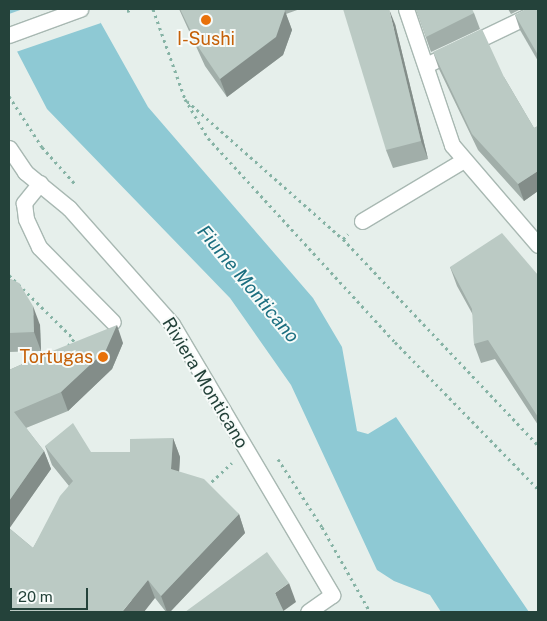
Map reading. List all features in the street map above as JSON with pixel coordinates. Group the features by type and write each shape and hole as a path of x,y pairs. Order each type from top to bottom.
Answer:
{"street":[{"path":"9,35 80,9"},
{"path":"406,9 452,145 538,245"},
{"path":"426,65 538,11"},
{"name":"Riviera Monticano","path":"9,148 25,172 69,208 172,324 332,595 308,612"},
{"path":"362,221 464,160"},
{"path":"40,183 24,203 26,219 39,247 113,322"}],"path":[{"path":"128,11 133,9"},
{"path":"153,9 185,100 208,138 395,342 538,489"},
{"path":"9,96 42,147"},
{"path":"185,100 343,239 538,445"},
{"path":"343,239 362,221"},
{"path":"9,275 74,339 61,354"},
{"path":"203,489 246,450"}],"water":[{"name":"Fiume Monticano","path":"9,9 93,9 148,107 313,298 342,347 357,431 368,434 396,417 529,612 441,612 430,595 394,581 377,570 291,385 230,298 47,109 9,36"}],"pier":[{"path":"23,9 95,9 101,23 13,53 9,42 9,14"}],"building":[{"path":"180,9 284,9 285,11 276,37 220,79 199,48"},
{"path":"343,9 389,9 421,141 386,150"},
{"path":"416,9 472,9 474,13 426,37"},
{"path":"526,9 538,9 538,55 515,15"},
{"path":"482,29 504,77 534,128 538,126 538,171 518,184 472,134 433,52"},
{"path":"502,233 538,275 538,417 488,340 474,344 472,309 450,267"},
{"path":"9,278 19,283 33,306 34,332 9,333"},
{"path":"117,325 106,350 61,392 14,412 44,451 9,501 9,370 36,358 36,364 45,354"},
{"path":"73,423 91,452 130,452 130,439 173,438 171,469 204,479 239,514 161,596 148,580 122,612 9,612 9,528 33,548 60,496 73,481 45,446"},
{"path":"267,552 289,583 275,593 284,612 185,612"}],"place":[{"name":"I-Sushi","path":"206,20"},
{"name":"Tortugas","path":"103,357"}]}
